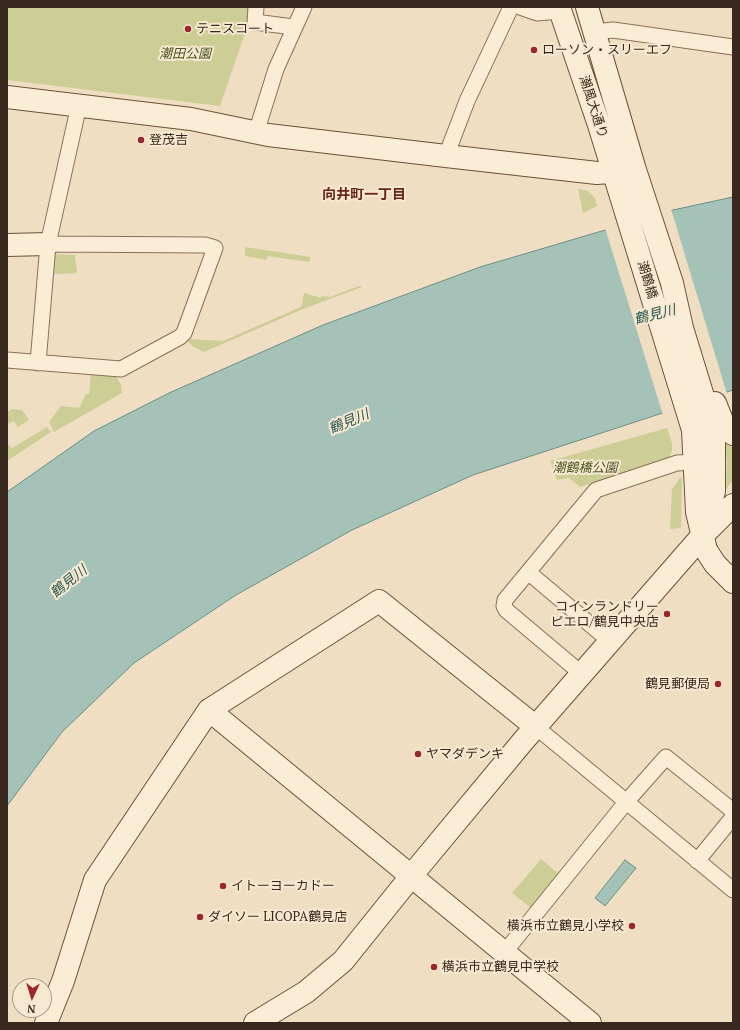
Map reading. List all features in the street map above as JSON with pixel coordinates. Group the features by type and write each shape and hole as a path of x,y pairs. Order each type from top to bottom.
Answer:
{"street":[{"path":"256,7 255,22 294,27"},
{"path":"256,133 276,69 304,7"},
{"path":"446,156 467,101 511,7"},
{"path":"520,7 537,13 560,8"},
{"name":"潮風大通り","path":"586,7 647,205"},
{"name":"潮風大通り","path":"560,8 625,208"},
{"path":"613,172 620,158 598,86 596,42 613,30 733,47"},
{"path":"7,97 190,119 256,133 446,156 597,173 635,170"},
{"path":"38,363 48,244 78,105"},
{"name":"潮鶴橋","path":"647,205 672,283 705,416"},
{"name":"潮鶴橋","path":"625,208 705,416"},
{"path":"7,245 205,245 215,248 184,333 180,337 121,369 7,360"},
{"path":"705,416 733,434"},
{"path":"705,416 694,434 694,462 697,512 708,529"},
{"path":"705,416 714,442 714,491 706,550 710,558 733,582"},
{"path":"582,674 506,610 504,606 505,600 596,490 677,463 694,462"},
{"path":"708,529 733,489"},
{"path":"267,1021 306,992 343,961 411,876 536,727 708,529 733,505"},
{"path":"528,572 611,642"},
{"path":"46,1023 63,981 95,880 209,710 379,601 536,727 733,890"},
{"path":"209,710 590,1023"},
{"path":"504,953 626,801 666,756 733,811"},
{"path":"697,861 733,817"}],"green space":[{"name":"潮田公園","path":"7,7 249,7 247,27 220,106 7,80"},
{"path":"578,189 588,191 595,198 597,206 583,213"},
{"path":"245,247 311,257 309,262 268,256 266,260 245,256"},
{"path":"55,254 75,255 77,273 54,274"},
{"path":"359,286 362,287 303,309 204,352 192,346 187,340 223,341 301,307 304,293 321,298 322,296 330,297"},
{"path":"91,374 116,376 121,385 122,393 54,432 49,422 61,406 79,408 86,394 89,394"},
{"path":"11,409 22,410 29,420 18,427 14,421 8,424 7,413"},
{"path":"47,427 51,432 7,461 7,443 12,448"},
{"name":"潮鶴橋公園","path":"667,428 672,443 672,451 669,458 580,487 569,478 557,480 550,461"},
{"path":"723,439 733,441 733,480 726,489 727,461"},
{"path":"680,478 682,478 681,528 670,529 672,489"},
{"path":"541,859 559,874 531,908 512,893"}],"water":[{"name":"鶴見川","path":"733,197 733,390 473,475 352,530 236,595 134,663 62,732 7,806 7,492 94,431 169,393 323,325 480,267 673,210"},
{"path":"625,860 636,868 605,906 595,898"}],"pier":[{"path":"671,209 727,394 663,415 605,228"}],"place":[{"name":"テニスコート","path":"188,29"},
{"name":"ローソン・スリーエフ","path":"534,50"},
{"name":"登茂吉","path":"141,140"},
{"name":"コインランドリー ピエロ/鶴見中央店","path":"667,614"},
{"name":"鶴見郵便局","path":"718,684"},
{"name":"ヤマダデンキ","path":"418,754"},
{"name":"イトーヨーカドー","path":"223,886"},
{"name":"ダイソー LICOPA鶴見店","path":"200,917"},
{"name":"横浜市立鶴見小学校","path":"632,926"},
{"name":"横浜市立鶴見中学校","path":"434,967"}],"district":[{"name":"向井町一丁目","path":"364,195"}]}
